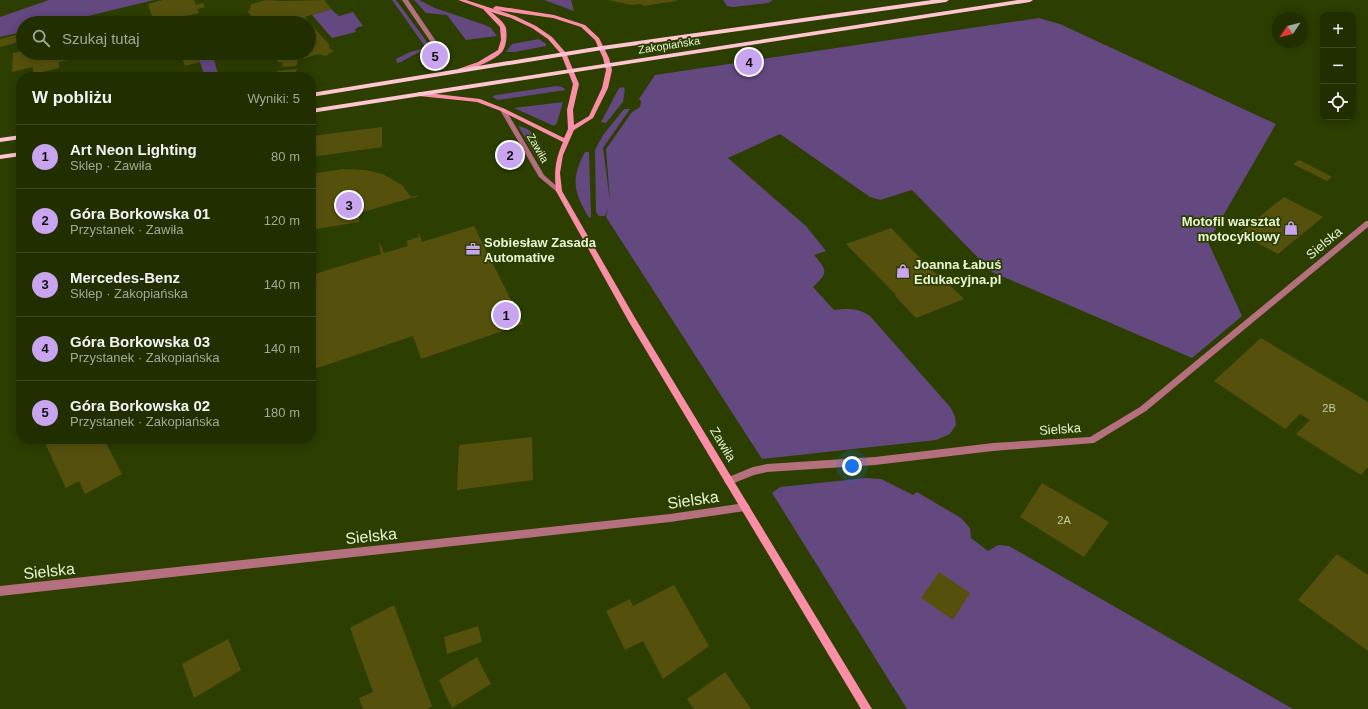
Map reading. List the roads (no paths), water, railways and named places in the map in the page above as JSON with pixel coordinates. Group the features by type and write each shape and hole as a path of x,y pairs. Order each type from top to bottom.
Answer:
{"main road":[{"name":"Zakopiańska","path":"316,94 602,48 946,0"},
{"name":"Zakopiańska","path":"316,110 1030,0"},
{"path":"0,140 16,138"},
{"path":"0,156 16,154"}],"street":[{"path":"405,0 441,53"},
{"path":"461,0 484,7 519,10 554,17 583,26 597,40 602,48 609,70 605,88 591,117 571,129"},
{"path":"460,70 480,63 500,51 504,40 503,27 484,7"},
{"name":"Zawiła","path":"484,7 534,27 550,38 564,54 572,71 576,84 570,110 571,129 560,155 557,173 558,191"},
{"name":"Zawiła","path":"419,94 478,100 503,110 566,141"},
{"name":"Zawiła","path":"503,110 541,176 558,191 632,320 867,709"},
{"name":"Sielska","path":"729,481 767,468 875,462 993,447 1091,440 1143,409 1368,223"},
{"name":"Sielska","path":"0,591 662,519 745,507"}],"place":[{"name":"Góra Borkowska 02","path":"435,56"},
{"name":"Góra Borkowska 03","path":"749,62"},
{"name":"Góra Borkowska 01","path":"510,155"},
{"name":"Mercedes-Benz","path":"349,205"},
{"name":"Motofil warsztat motocyklowy","path":"1291,228"},
{"name":"Sobiesław Zasada Automative","path":"473,249"},
{"name":"Joanna Łabuś Edukacyjna.pl","path":"903,271"},
{"name":"Art Neon Lighting","path":"506,315"}]}
